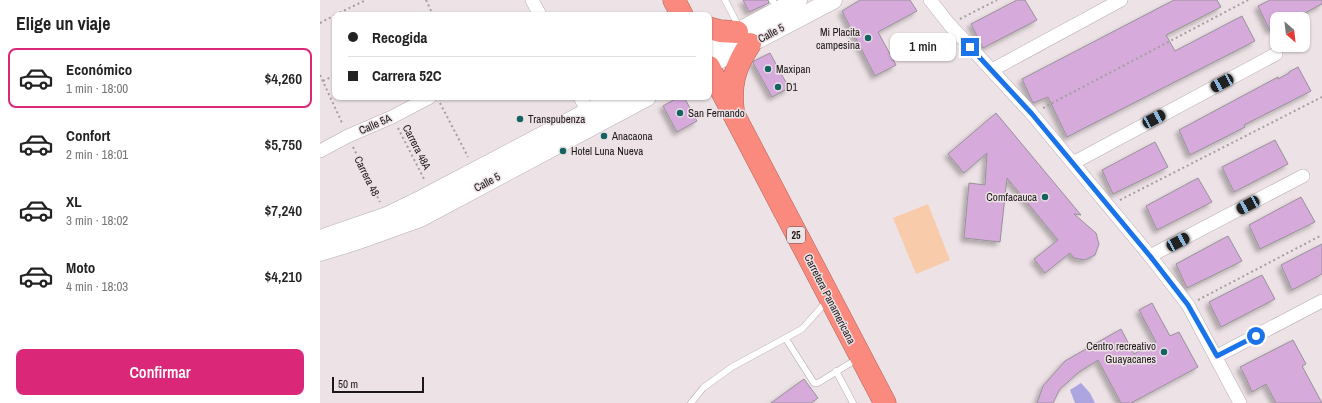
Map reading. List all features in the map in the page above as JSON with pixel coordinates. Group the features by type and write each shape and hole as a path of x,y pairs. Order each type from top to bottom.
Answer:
{"highway":[{"path":"712,29 743,36 740,60 734,77 731,94 733,112"},
{"name":"Carretera Panamericana","path":"712,72 829,299 885,403"},
{"path":"712,98 721,102 733,112"}],"main road":[{"name":"Calle 5","path":"712,63 776,5 798,0"},
{"name":"Calle 5","path":"712,46 743,36 833,0"},
{"name":"Calle 5","path":"320,239 387,216 435,192 584,104 602,100"},
{"name":"Calle 5","path":"320,252 354,242 420,218 641,100"}],"street":[{"path":"532,0 538,12"},
{"path":"930,0 948,24 1032,114 1150,256 1188,305 1217,356 1240,403"},
{"path":"992,70 1121,0"},
{"path":"1073,163 1276,54"},
{"name":"Calle 5A","path":"320,151 424,100"},
{"path":"1150,256 1304,176"},
{"path":"1217,356 1322,301"}],"lane":[{"path":"724,0 743,36"},
{"path":"691,403 703,388 732,367 802,329 829,299"},
{"path":"786,339 814,383 818,383 860,357"},
{"path":"836,371 853,403"}],"path":[{"path":"341,12 366,0"},
{"path":"426,0 432,12"},
{"path":"948,24 997,0"},
{"path":"1032,114 1248,0"},
{"path":"320,22 332,16"},
{"name":"Carrera 48","path":"320,75 387,216"},
{"path":"323,81 332,76"},
{"path":"1108,206 1322,97"},
{"path":"439,100 468,157"},
{"name":"Carrera 48A","path":"392,117 427,185"},
{"path":"1188,305 1322,235"}],"shaded area":[{"path":"928,204 950,260 916,274 893,218"},
{"path":"1081,383 1090,393 1095,403 1075,403 1070,390"}],"building":[{"path":"743,0 768,0 769,3 749,12"},
{"name":"Mi Placita campesina","path":"860,0 910,0 917,11 878,32 896,65 875,76 842,11"},
{"path":"1017,0 1025,0 1037,20 983,48 971,24"},
{"path":"1174,0 1217,0 1221,7 1166,35 1175,51 1242,16 1255,41 1067,137 1048,97 1033,103 1022,79"},
{"path":"1270,0 1322,0 1322,4 1307,12 1270,12 1270,31 1258,6"},
{"name":"Maxipan","path":"770,53 789,88 772,97 753,63 754,61"},
{"path":"1298,67 1311,91 1244,125 1245,127 1190,155 1179,130 1278,77 1278,79"},
{"name":"San Fernando","path":"674,100 686,100 697,121 677,132 663,106"},
{"name":"Comfacauca","path":"996,113 1081,215 1074,214 1096,233 1099,244 1095,255 1085,260 1074,258 1070,253 1045,273 1034,259 1058,240 1007,178 1000,242 964,238 969,183 985,185 987,153 964,173 948,154"},
{"path":"1275,140 1288,164 1234,192 1222,167"},
{"path":"1155,142 1168,167 1113,194 1102,170"},
{"path":"1198,178 1212,202 1157,230 1146,206"},
{"path":"1301,197 1315,222 1260,249 1249,225"},
{"path":"1228,236 1242,261 1187,288 1176,264"},
{"path":"1322,244 1322,274 1292,290 1281,265"},
{"path":"1262,275 1275,299 1221,327 1209,302"},
{"name":"Centro recreativo Guayacanes","path":"1152,303 1170,336 1179,332 1198,367 1131,403 1121,403 1098,360 1079,372 1060,389 1053,403 1037,403 1043,386 1065,361 1121,329 1134,354 1156,342 1139,310"},
{"path":"1293,340 1306,364 1302,366 1322,403 1276,403 1266,384 1252,392 1240,367"},
{"path":"804,379 818,398 811,403 771,403"}],"place":[{"name":"Mi Placita campesina","path":"868,38"},
{"name":"Maxipan","path":"768,69"},
{"name":"D1","path":"778,87"},
{"name":"San Fernando","path":"680,113"},
{"name":"Transpubenza","path":"520,119"},
{"name":"Anacaona","path":"604,136"},
{"name":"Hotel Luna Nueva","path":"563,151"},
{"name":"Comfacauca","path":"1045,197"},
{"name":"Centro recreativo Guayacanes","path":"1164,352"}],"route":[{"path":"970,47 1032,114 1150,256 1188,305 1217,356 1256,336"}]}
